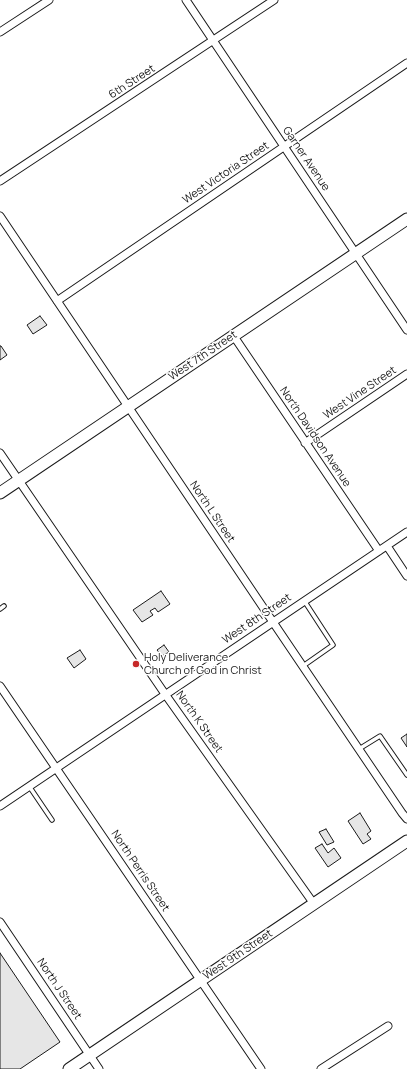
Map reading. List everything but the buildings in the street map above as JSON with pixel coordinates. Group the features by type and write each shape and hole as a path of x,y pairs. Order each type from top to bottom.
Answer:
{"street":[{"path":"0,32 48,0"},
{"name":"Garner Avenue","path":"186,0 407,330"},
{"name":"6th Street","path":"0,181 274,0"},
{"name":"West Victoria Street","path":"57,301 407,63"},
{"name":"North L Street","path":"0,216 272,621 359,749 404,811 407,819"},
{"name":"West 7th Street","path":"0,493 407,219"},
{"name":"North Davidson Avenue","path":"233,335 379,551"},
{"name":"West Vine Street","path":"305,443 407,374"},
{"name":"North K Street","path":"0,453 165,694 314,904"},
{"name":"West 8th Street","path":"0,806 272,621 407,532"},
{"path":"387,546 407,576"},
{"name":"North Perris Street","path":"0,686 261,1069"},
{"name":"West 9th Street","path":"69,1069 407,841"},
{"name":"North J Street","path":"0,922 99,1069"},
{"path":"321,1069 388,1026"}],"lane":[{"path":"303,666 333,645 304,601"},
{"path":"0,609 4,606"},
{"path":"359,749 380,736 407,775"},
{"path":"29,786 52,820"}],"place":[{"name":"Holy Deliverance Church of God in Christ","path":"136,664"}]}
